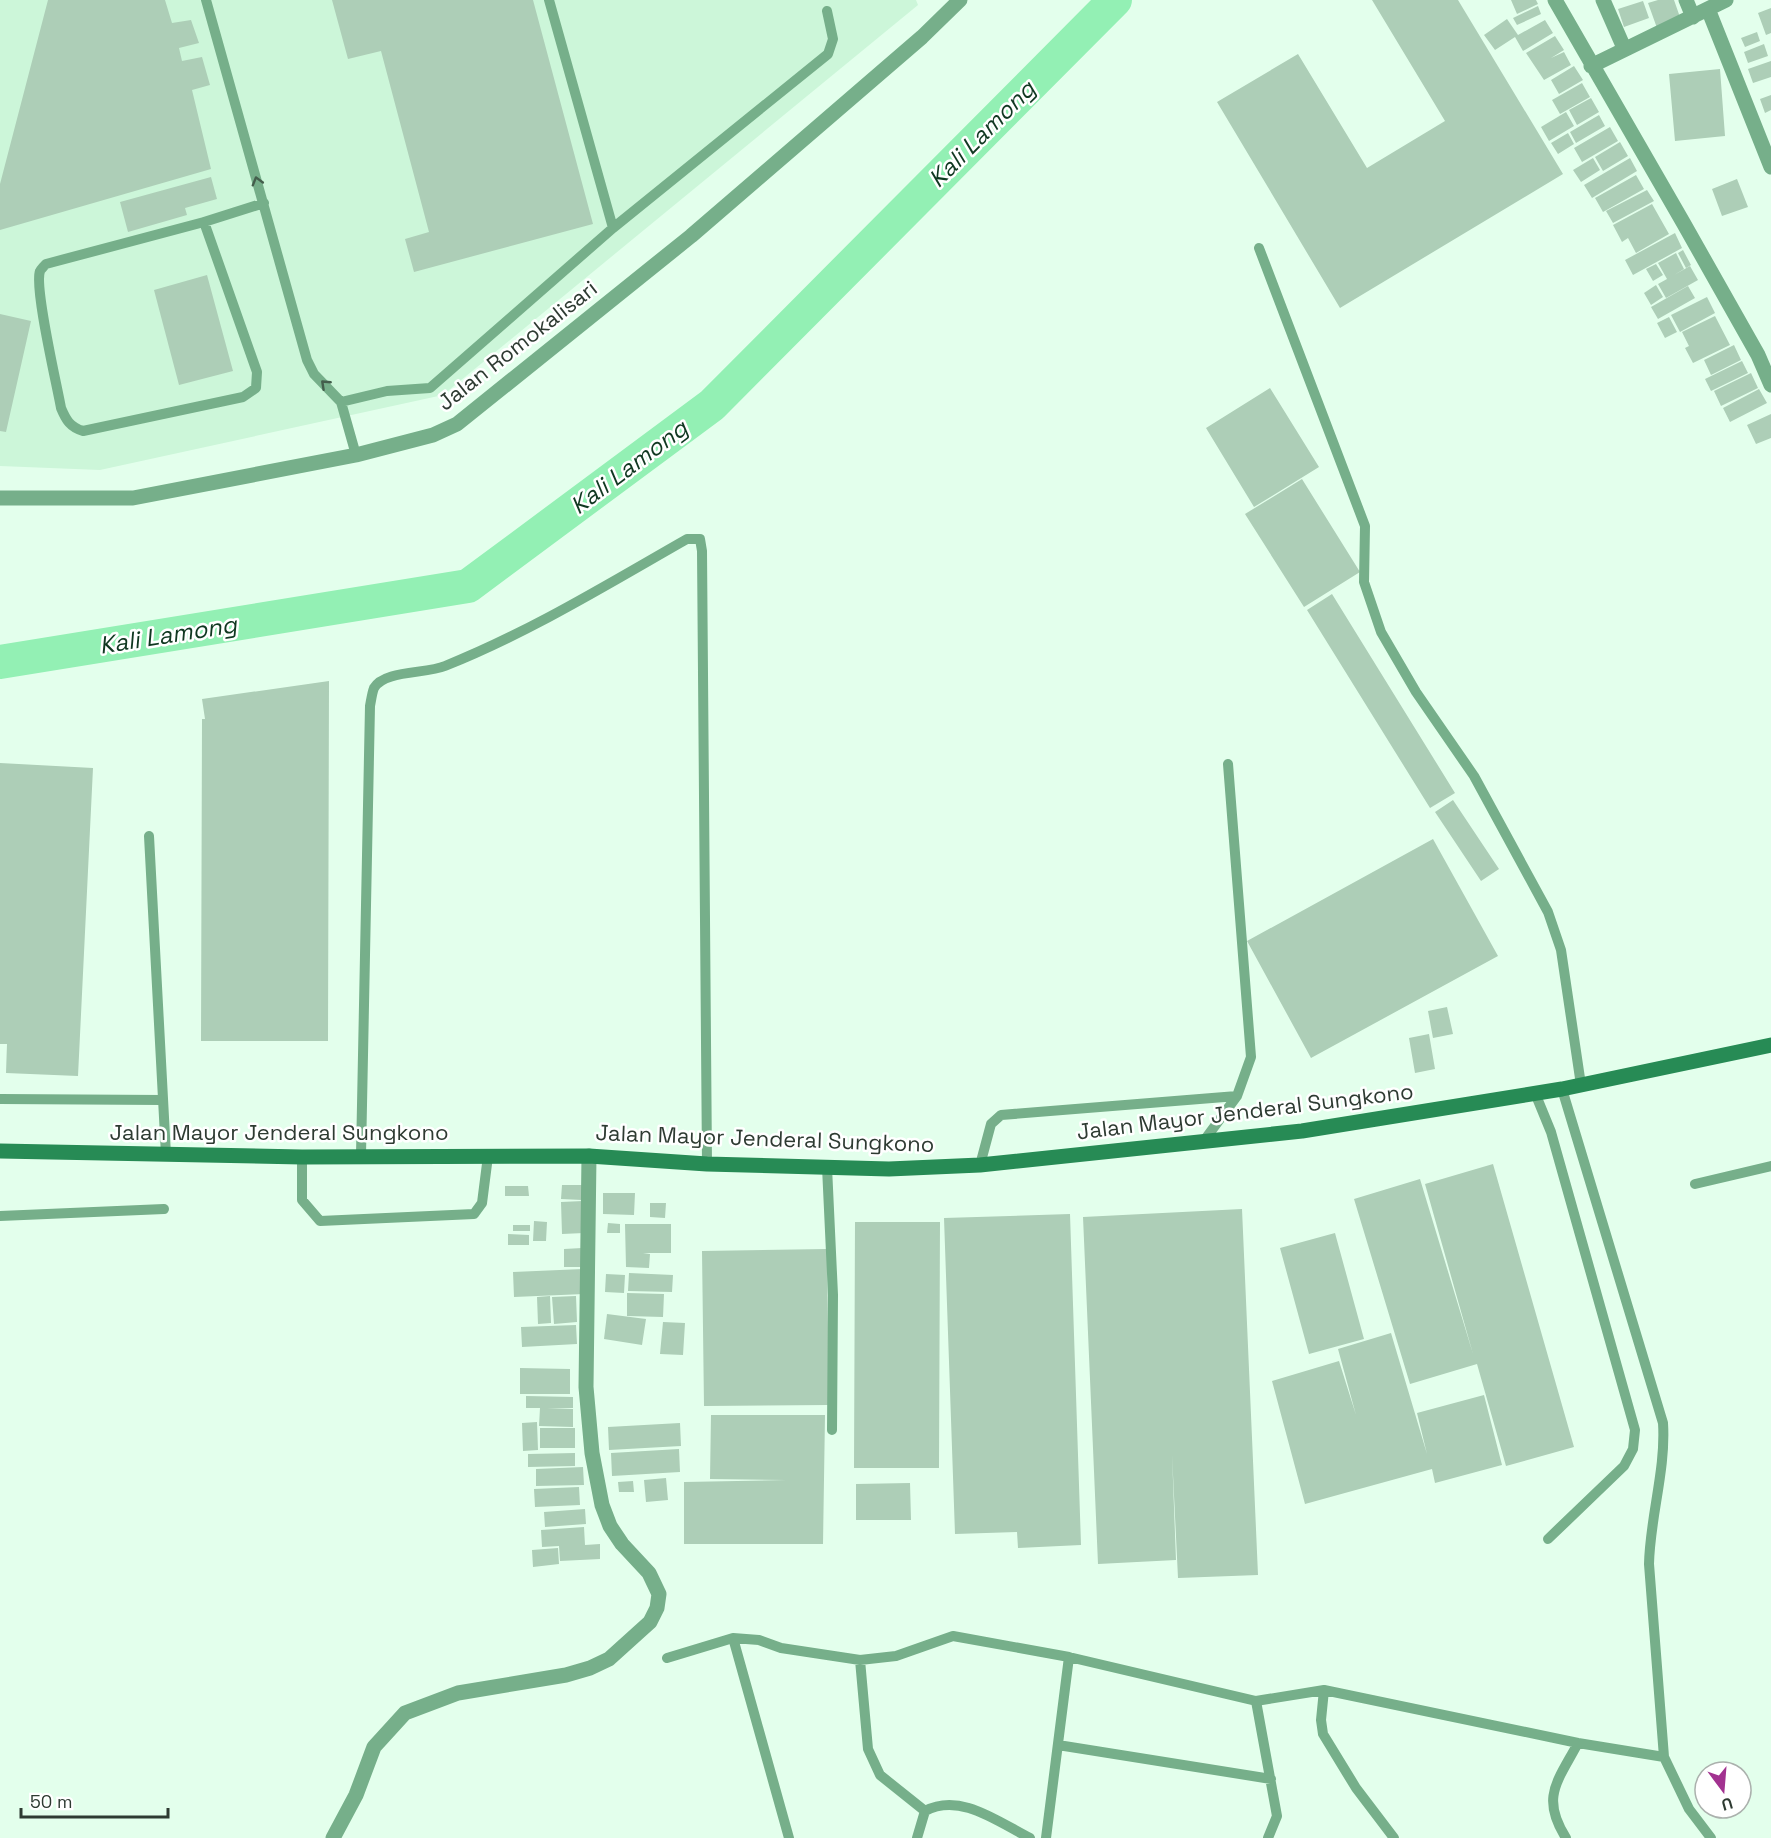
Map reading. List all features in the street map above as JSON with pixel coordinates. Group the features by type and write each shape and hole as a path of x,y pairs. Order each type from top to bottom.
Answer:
{"main road":[{"name":"Jalan Mayor Jenderal Sungkono","path":"0,1151 302,1157 589,1156 707,1164 889,1169 980,1165 1302,1131 1562,1089 1771,1045"}],"street":[{"name":"Jalan Romokalisari","path":"0,498 133,498 356,455 433,435 457,424 477,411 691,236 922,37 960,0"},
{"path":"1555,0 1591,66 1764,351 1771,385"},
{"path":"1603,0 1624,48"},
{"path":"1686,0 1693,17"},
{"path":"1591,66 1726,0"},
{"path":"1708,9 1771,167"},
{"path":"333,1838 356,1795 374,1747 405,1713 458,1693 566,1675 590,1668 609,1659 650,1622 657,1608 659,1594 649,1573 622,1544 606,1515 592,1453 586,1387 589,1156"}],"lane":[{"path":"206,0 307,360 314,374 341,402 356,455"},
{"path":"549,0 613,228"},
{"path":"341,402 387,391 430,388 613,228 828,54 833,39 827,11"},
{"path":"204,222 257,372 256,388 243,397 83,431 75,429 67,422 61,408 43,315 40,271 46,264 204,222 264,203"},
{"path":"1258,248 1365,526 1364,582 1381,632 1416,692 1474,776 1548,912 1561,950 1581,1084"},
{"path":"360,1155 370,706 374,688 386,676 426,673 445,666 542,621 687,539 700,539 703,574 707,1164"},
{"path":"1203,1142 1237,1096 1251,1057 1228,764"},
{"path":"149,836 166,1155"},
{"path":"1562,1089 1663,1423 1665,1444 1650,1534 1649,1564 1664,1758 1689,1809 1710,1838"},
{"path":"1535,1093 1551,1132 1635,1430 1633,1449 1624,1466 1548,1539"},
{"path":"980,1165 990,1124 1001,1115 1237,1096"},
{"path":"0,1099 163,1100"},
{"path":"302,1157 302,1200 320,1221 474,1214 482,1203 488,1156"},
{"path":"1695,1184 1771,1166"},
{"path":"827,1167 833,1295 832,1430"},
{"path":"0,1216 164,1209"},
{"path":"667,1658 733,1638 759,1640 781,1648 860,1660 896,1656 953,1636 1069,1657 1256,1701 1324,1690 1578,1743 1664,1758"},
{"path":"733,1638 789,1838"},
{"path":"1046,1838 1069,1657"},
{"path":"860,1660 868,1749 880,1774 925,1811"},
{"path":"1324,1690 1321,1702 1323,1734 1356,1788 1394,1838"},
{"path":"1256,1701 1277,1816 1268,1838"},
{"path":"1566,1838 1554,1820 1552,1795 1578,1743"},
{"path":"1058,1745 1271,1779"},
{"path":"917,1838 925,1811 939,1804 964,1805 1030,1838"}],"shaded area":[{"path":"0,0 916,0 918,5 443,395 100,470 0,466"}],"building":[{"path":"48,0 165,0 172,23 191,20 199,43 179,48 182,61 202,57 210,85 192,90 211,169 0,230 0,184"},
{"path":"332,0 533,0 593,224 414,272 405,239 429,232 381,51 348,59"},
{"path":"1372,0 1458,0 1563,174 1340,308 1217,102 1298,54 1367,168 1445,121"},
{"path":"1511,0 1536,0 1538,4 1517,14"},
{"path":"1658,0 1674,0 1681,20 1657,28 1648,3"},
{"path":"1643,1 1649,18 1624,27 1618,9"},
{"path":"1538,6 1541,14 1517,25 1513,18"},
{"path":"1771,8 1771,33 1766,35 1758,13"},
{"path":"1507,19 1518,35 1545,20 1553,33 1523,51 1515,37 1495,50 1484,35"},
{"path":"1757,32 1760,41 1745,47 1741,38"},
{"path":"1555,36 1564,50 1551,58 1564,52 1571,65 1544,80 1526,53"},
{"path":"1764,44 1768,56 1748,63 1744,52"},
{"path":"1771,61 1771,77 1753,83 1748,69"},
{"path":"1574,66 1583,80 1559,94 1551,80"},
{"path":"1720,69 1725,136 1675,141 1669,74"},
{"path":"1582,83 1590,97 1560,114 1552,100"},
{"path":"1771,95 1771,110 1765,113 1760,99"},
{"path":"1591,98 1599,112 1577,125 1569,110"},
{"path":"1566,112 1574,126 1549,141 1541,127"},
{"path":"1599,115 1605,126 1576,143 1570,132"},
{"path":"1610,127 1618,141 1582,162 1574,148"},
{"path":"1568,133 1574,144 1558,154 1551,143"},
{"path":"1620,142 1628,156 1603,171 1595,157"},
{"path":"1593,158 1600,170 1581,182 1573,170"},
{"path":"1630,158 1637,171 1592,198 1584,185"},
{"path":"1636,175 1644,189 1603,212 1595,198"},
{"path":"211,177 217,199 185,208 187,215 128,232 120,202"},
{"path":"1737,179 1748,207 1722,216 1712,189"},
{"path":"1647,190 1654,201 1613,223 1606,211"},
{"path":"1652,204 1669,234 1636,253 1628,238 1622,242 1613,225"},
{"path":"1675,233 1682,248 1633,275 1625,260"},
{"path":"1683,250 1691,265 1686,268 1678,253"},
{"path":"1676,253 1684,269 1674,275 1690,266 1698,280 1666,298 1658,284 1667,279 1658,263"},
{"path":"1656,264 1663,275 1653,281 1646,269"},
{"path":"207,275 233,371 179,385 154,290"},
{"path":"1656,285 1663,297 1651,305 1644,293"},
{"path":"1688,286 1695,298 1658,319 1651,307"},
{"path":"1707,297 1715,313 1680,332 1671,315"},
{"path":"0,314 31,321 6,432 0,431"},
{"path":"1715,316 1730,345 1693,363 1685,348 1689,346 1682,332"},
{"path":"1669,317 1677,332 1665,338 1657,323"},
{"path":"1734,345 1741,360 1711,375 1704,360"},
{"path":"1742,361 1748,373 1711,391 1705,379"},
{"path":"1751,373 1758,388 1721,406 1714,391"},
{"path":"1270,388 1319,467 1254,507 1206,428"},
{"path":"1759,389 1767,403 1730,422 1723,408"},
{"path":"1771,414 1771,438 1756,444 1747,425"},
{"path":"1302,479 1360,572 1304,607 1245,514"},
{"path":"1332,594 1455,793 1430,808 1307,610"},
{"path":"329,681 328,1041 201,1041 202,719 205,719 202,699"},
{"path":"0,763 93,768 78,1076 6,1073 7,1044 0,1044"},
{"path":"1453,800 1499,869 1481,881 1435,812"},
{"path":"1433,839 1498,956 1311,1058 1247,941"},
{"path":"1447,1007 1453,1034 1433,1038 1428,1011"},
{"path":"1429,1034 1435,1069 1415,1073 1409,1038"},
{"path":"1493,1164 1574,1447 1506,1466 1477,1364 1410,1384 1354,1199 1420,1179 1473,1354 1425,1184"},
{"path":"562,1185 583,1185 582,1200 561,1199"},
{"path":"505,1186 528,1186 529,1196 505,1196"},
{"path":"603,1193 635,1193 634,1215 603,1214"},
{"path":"583,1201 584,1233 562,1234 561,1202"},
{"path":"650,1203 666,1203 665,1218 650,1217"},
{"path":"1242,1209 1258,1575 1178,1578 1172,1454 1176,1560 1098,1564 1083,1217"},
{"path":"1070,1214 1081,1545 1018,1548 1017,1532 955,1534 944,1218"},
{"path":"534,1221 547,1222 546,1241 533,1241"},
{"path":"855,1222 940,1222 939,1468 854,1468"},
{"path":"608,1223 620,1224 620,1233 607,1233"},
{"path":"625,1224 671,1224 671,1253 643,1253 650,1254 649,1268 626,1267"},
{"path":"513,1225 530,1225 530,1231 513,1231"},
{"path":"1335,1233 1364,1339 1309,1354 1280,1248"},
{"path":"508,1234 529,1235 529,1245 508,1245"},
{"path":"582,1248 582,1267 564,1267 564,1249"},
{"path":"827,1249 829,1405 704,1406 702,1251"},
{"path":"583,1269 584,1294 514,1297 513,1272"},
{"path":"629,1273 673,1275 672,1292 628,1291"},
{"path":"606,1274 625,1275 624,1293 605,1292"},
{"path":"627,1293 664,1294 663,1317 627,1316"},
{"path":"550,1296 551,1323 538,1324 537,1297"},
{"path":"576,1296 577,1322 554,1324 552,1297"},
{"path":"607,1314 646,1319 642,1345 604,1339"},
{"path":"663,1322 685,1323 683,1355 660,1354"},
{"path":"576,1325 577,1344 522,1347 521,1327"},
{"path":"1391,1333 1427,1454 1417,1413 1484,1395 1502,1465 1435,1483 1432,1469 1305,1504 1272,1381 1339,1361 1356,1415 1338,1349"},
{"path":"520,1368 570,1369 570,1394 520,1394"},
{"path":"526,1396 573,1397 573,1408 547,1409 573,1409 573,1427 539,1426 540,1408 526,1408"},
{"path":"711,1415 825,1415 823,1544 684,1544 684,1482 787,1480 710,1479"},
{"path":"537,1422 538,1450 523,1451 522,1423"},
{"path":"680,1423 681,1446 609,1450 608,1427"},
{"path":"540,1428 575,1428 575,1448 540,1448"},
{"path":"679,1449 680,1472 612,1476 611,1453"},
{"path":"575,1453 575,1466 528,1467 528,1454"},
{"path":"583,1467 584,1485 536,1486 536,1469"},
{"path":"666,1478 668,1500 646,1502 644,1480"},
{"path":"633,1481 634,1492 619,1492 618,1482"},
{"path":"910,1483 911,1520 856,1520 856,1484"},
{"path":"579,1487 580,1505 535,1507 534,1489"},
{"path":"585,1509 586,1524 545,1527 544,1512"},
{"path":"584,1527 585,1545 600,1544 600,1559 560,1561 559,1546 542,1547 541,1530"},
{"path":"558,1548 559,1564 533,1567 532,1550"}],"waterway":[{"name":"Kali Lamong","path":"0,662 468,586 712,405 1115,0"}]}
